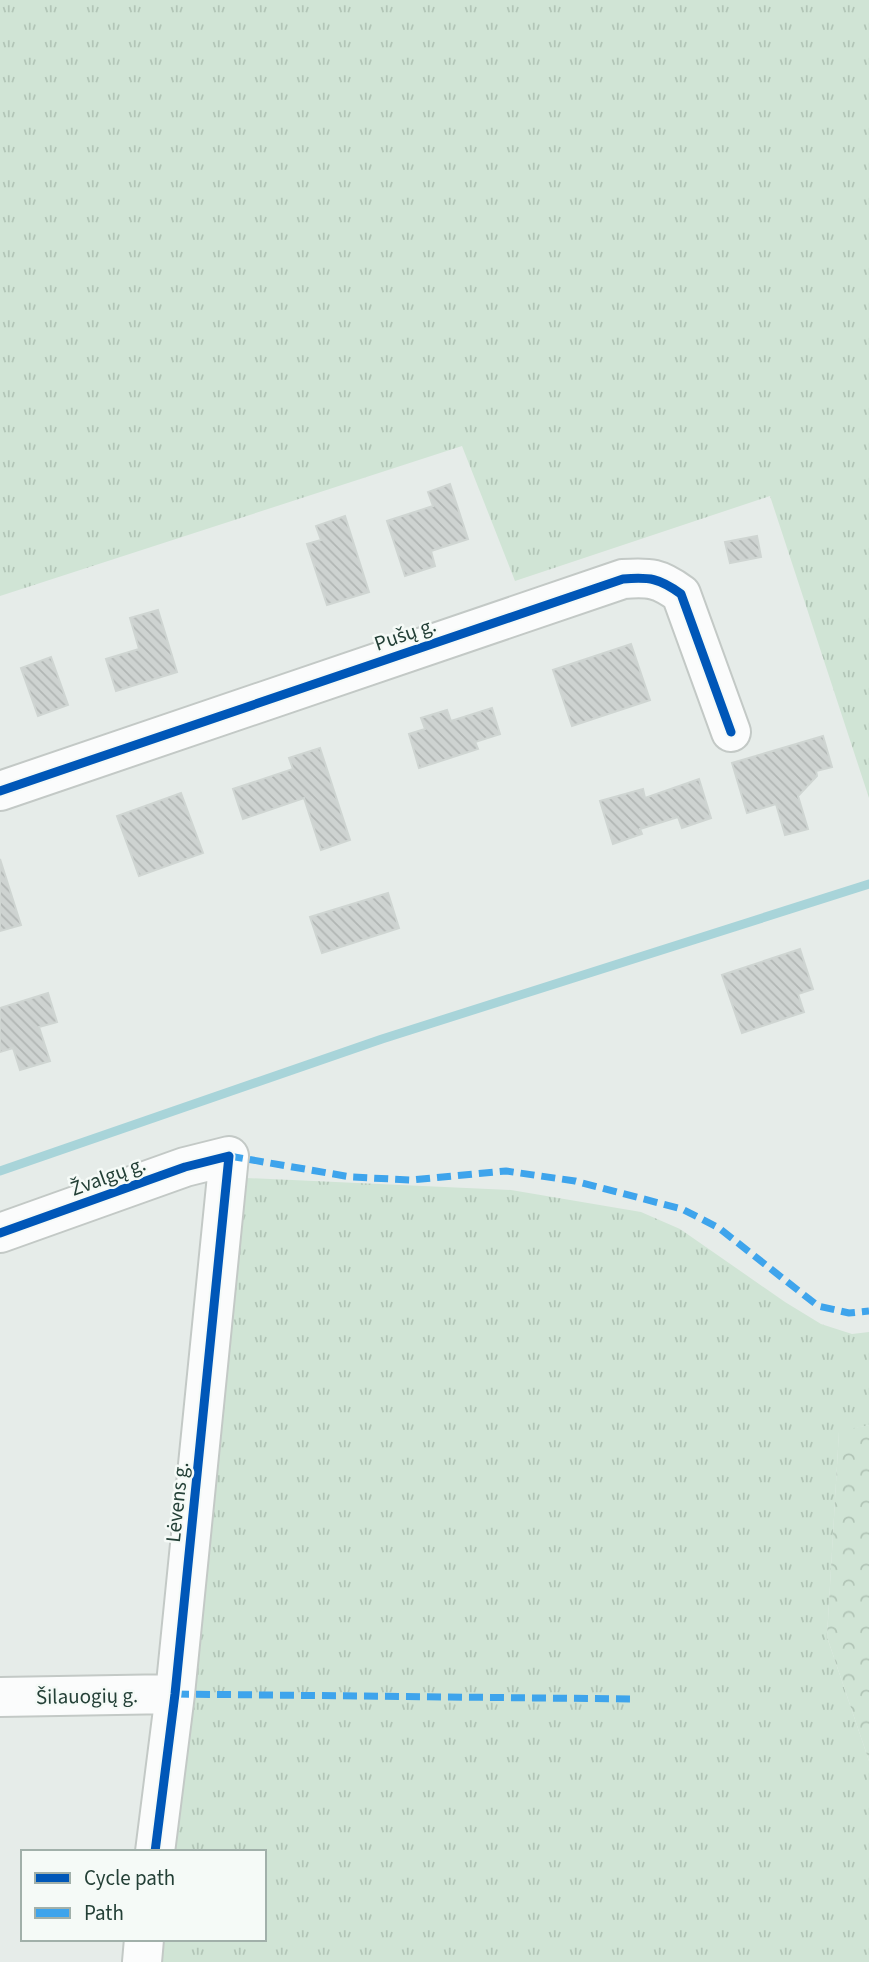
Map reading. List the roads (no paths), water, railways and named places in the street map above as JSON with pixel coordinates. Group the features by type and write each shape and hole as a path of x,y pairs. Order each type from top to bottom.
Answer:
{"street":[{"name":"Pušų g.","path":"0,791 623,579 663,580 681,594 731,732"},
{"name":"Žvalgų g.","path":"0,1233 185,1167 229,1156"},
{"name":"Lėvens g.","path":"155,1850 175,1695 229,1156"},
{"name":"Šilauogių g.","path":"0,1697 175,1695"},
{"path":"142,1962 144,1941"}],"waterway":[{"path":"0,1171 382,1039 869,884"}]}
